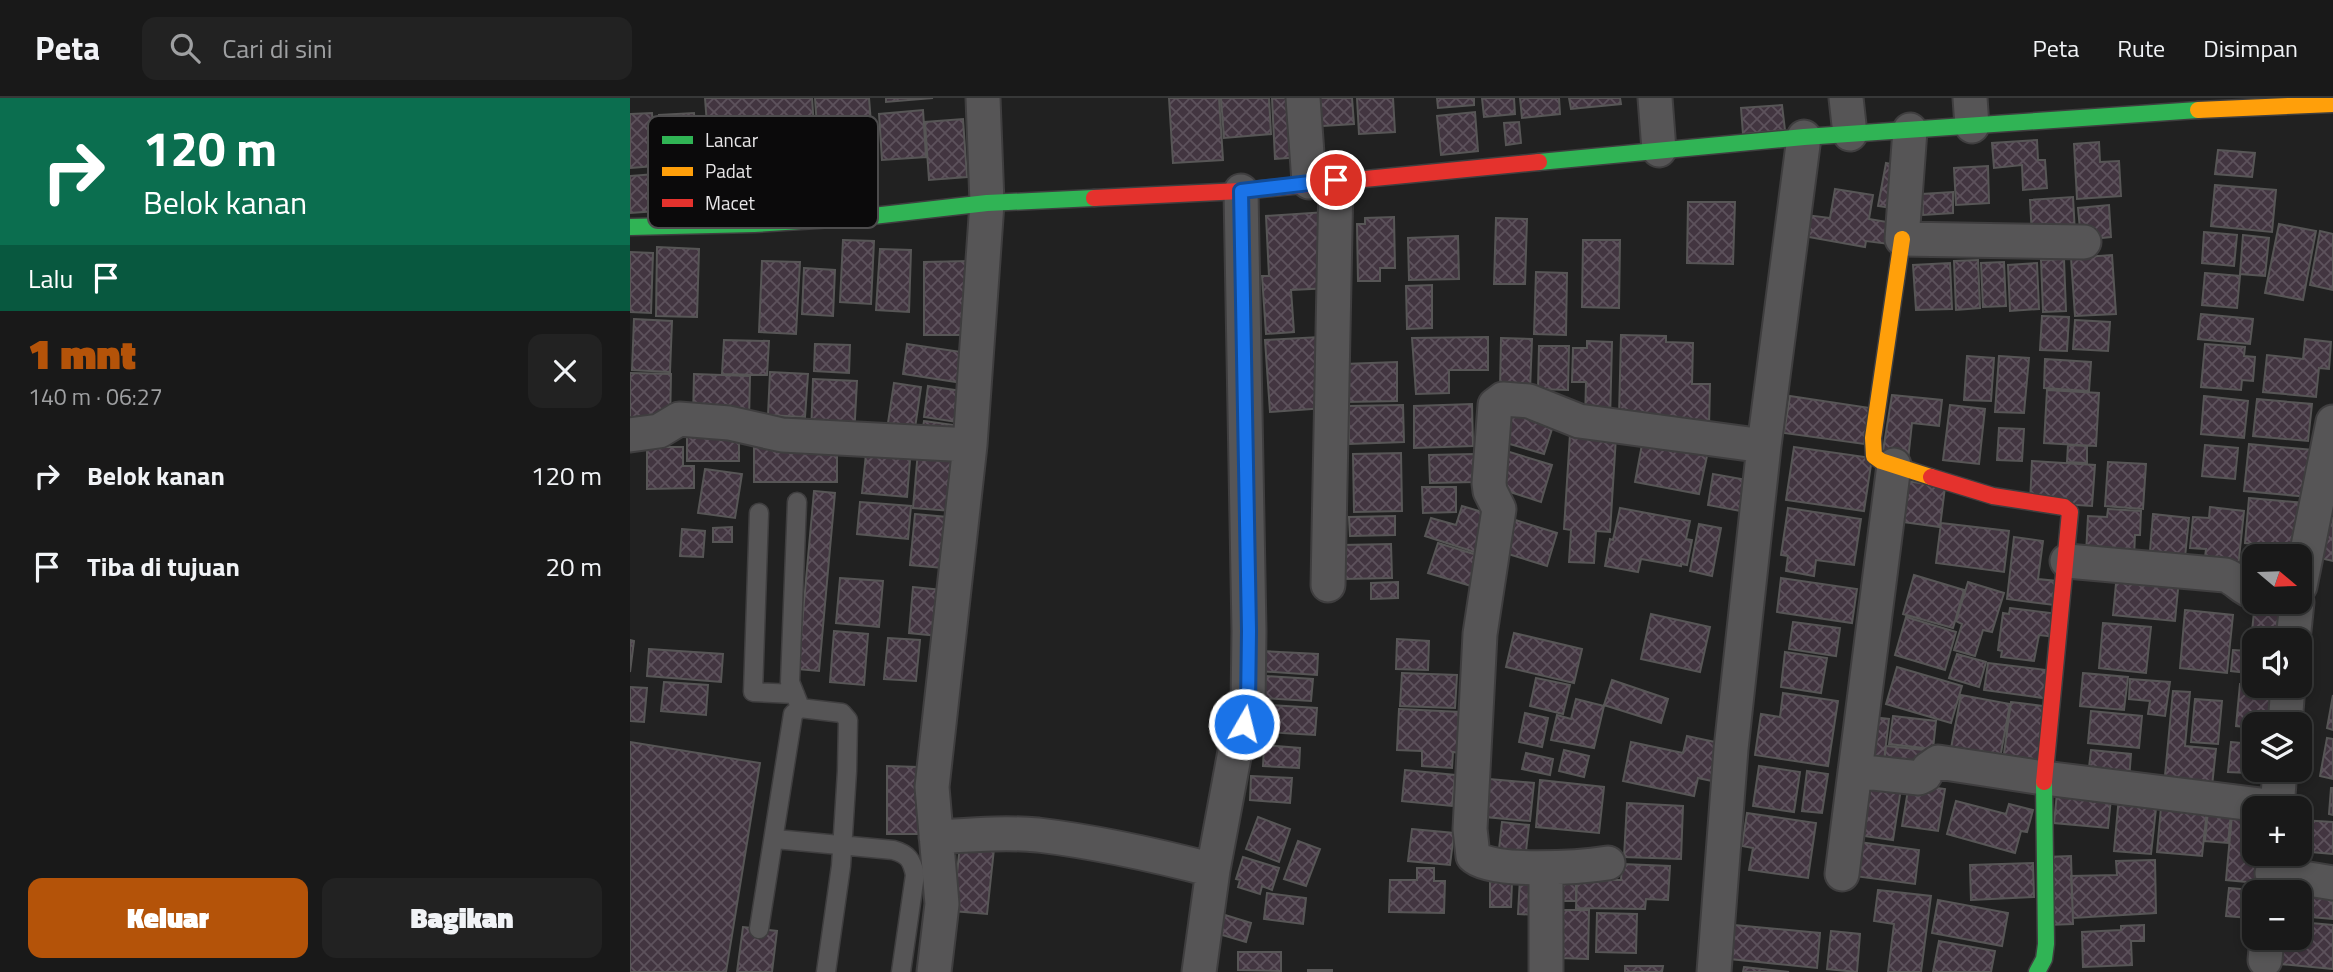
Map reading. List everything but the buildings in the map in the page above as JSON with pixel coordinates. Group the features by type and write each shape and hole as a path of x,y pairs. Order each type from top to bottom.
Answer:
{"street":[{"path":"934,972 942,904 932,787 970,446 987,203 983,98"},
{"path":"1303,98 1323,181 1328,584"},
{"path":"1655,98 1659,150"},
{"path":"1846,98 1850,134"},
{"path":"878,215 987,203 1241,191 1659,150 1910,130 1971,112 2291,102 2333,104"},
{"path":"1910,130 1902,239 1872,448 1874,456 1881,461 1993,496 2066,508 2070,516 2044,778 2046,944 2044,959 2037,972"},
{"path":"1714,972 1731,749 1764,446 1804,137"},
{"path":"1199,972 1213,870 1236,746 1248,705 1241,191"},
{"path":"630,227 648,227"},
{"path":"1902,239 2084,242"},
{"path":"1608,863 1546,868 1485,863 1473,856 1471,849 1480,634 1499,509 1489,483 1495,405 1503,398 1529,401 1579,421 1764,446"},
{"path":"630,435 659,431 679,419 743,425 782,435 970,446"},
{"path":"2308,544 2333,422"},
{"path":"1842,874 1894,465"},
{"path":"2067,561 2225,575 2233,578 2242,587"},
{"path":"1855,771 1919,778 1938,762 2242,803"},
{"path":"936,837 1036,835 1152,854 1213,870"},
{"path":"1546,868 1546,972"},
{"path":"2272,873 2333,883"}],"lane":[{"path":"759,929 797,701 790,682 797,502"},
{"path":"759,513 753,692 842,713 847,718 847,771 841,866 826,972"},
{"path":"775,839 893,850 905,853 913,861 915,875 901,972"}],"traffic: fast":[{"path":"1539,162 1804,137 2198,110"},
{"path":"878,215 987,203 1094,198"},
{"path":"630,227 648,227"},
{"path":"2037,972 2044,959 2046,944 2044,782"}],"traffic: slow":[{"path":"2198,110 2333,104"},
{"path":"1902,239 1873,438 1874,456 1881,461 1931,477"}],"traffic: jam":[{"path":"1094,198 1241,191 1539,162"},
{"path":"1931,477 1993,496 2064,507 2070,512 2044,782"}],"route":[{"path":"1244,724 1248,705 1249,631 1241,191 1336,180"}]}
